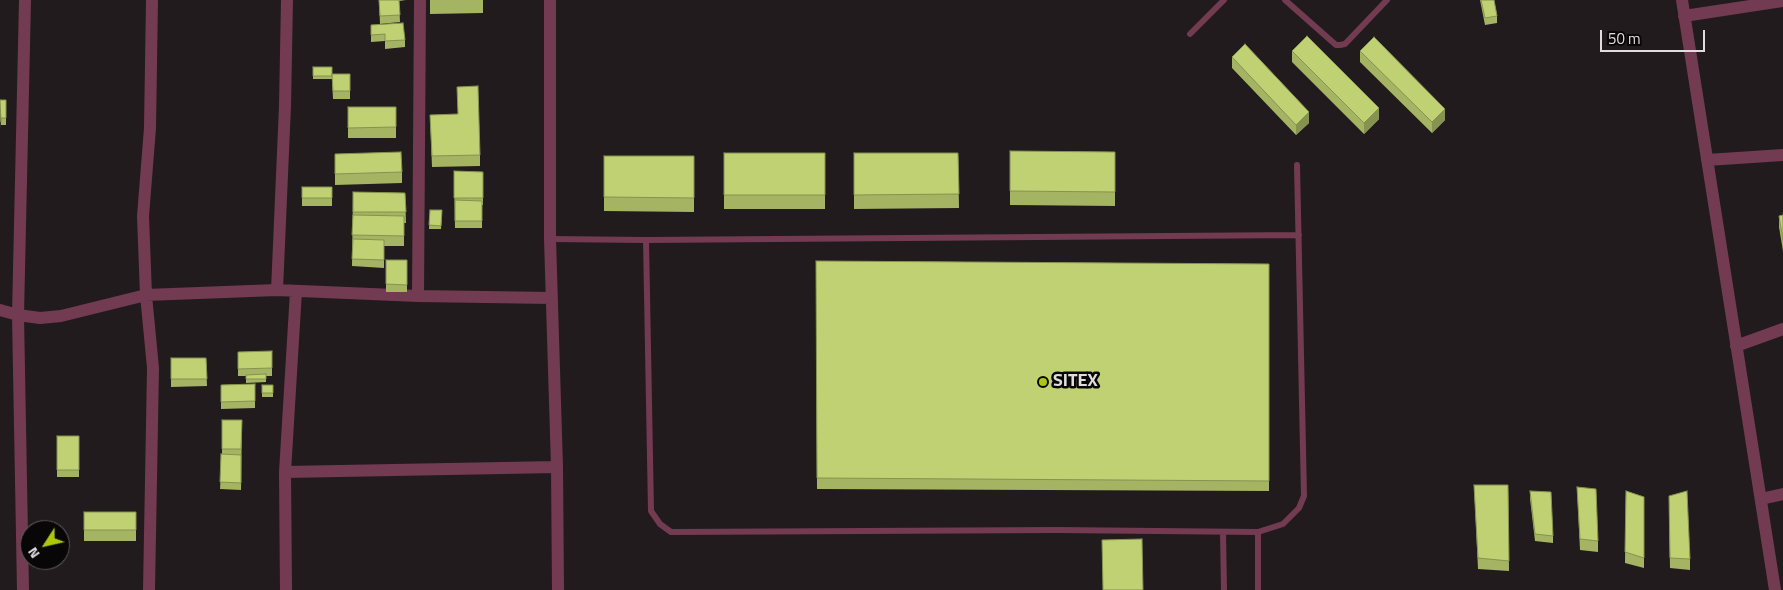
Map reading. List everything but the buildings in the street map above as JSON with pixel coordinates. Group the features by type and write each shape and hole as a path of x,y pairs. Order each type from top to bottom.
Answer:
{"street":[{"path":"24,0 18,315 24,590"},
{"path":"150,590 152,368 143,250 143,216 150,128 152,0"},
{"path":"277,290 285,106 287,0"},
{"path":"418,296 420,0"},
{"path":"550,0 550,239 557,467 558,590"},
{"path":"1682,0 1775,590"},
{"path":"1684,16 1783,1"},
{"path":"1707,160 1783,155"},
{"path":"0,310 40,318 61,316 146,295 277,290 418,296 552,298"},
{"path":"286,590 285,472 296,291"},
{"path":"1736,346 1783,329"},
{"path":"285,472 557,467"},
{"path":"1761,499 1783,494"}],"lane":[{"path":"1190,34 1224,0"},
{"path":"1285,0 1336,45 1340,45 1344,44 1387,0"},
{"path":"646,240 651,511 660,524 671,532 1057,530 1258,532 1283,524 1299,508 1304,496 1297,166"},
{"path":"550,239 646,240 1299,235"},
{"path":"1223,532 1224,590"},
{"path":"1258,532 1258,590"}],"place":[{"name":"SITEX","path":"1043,382"}]}
